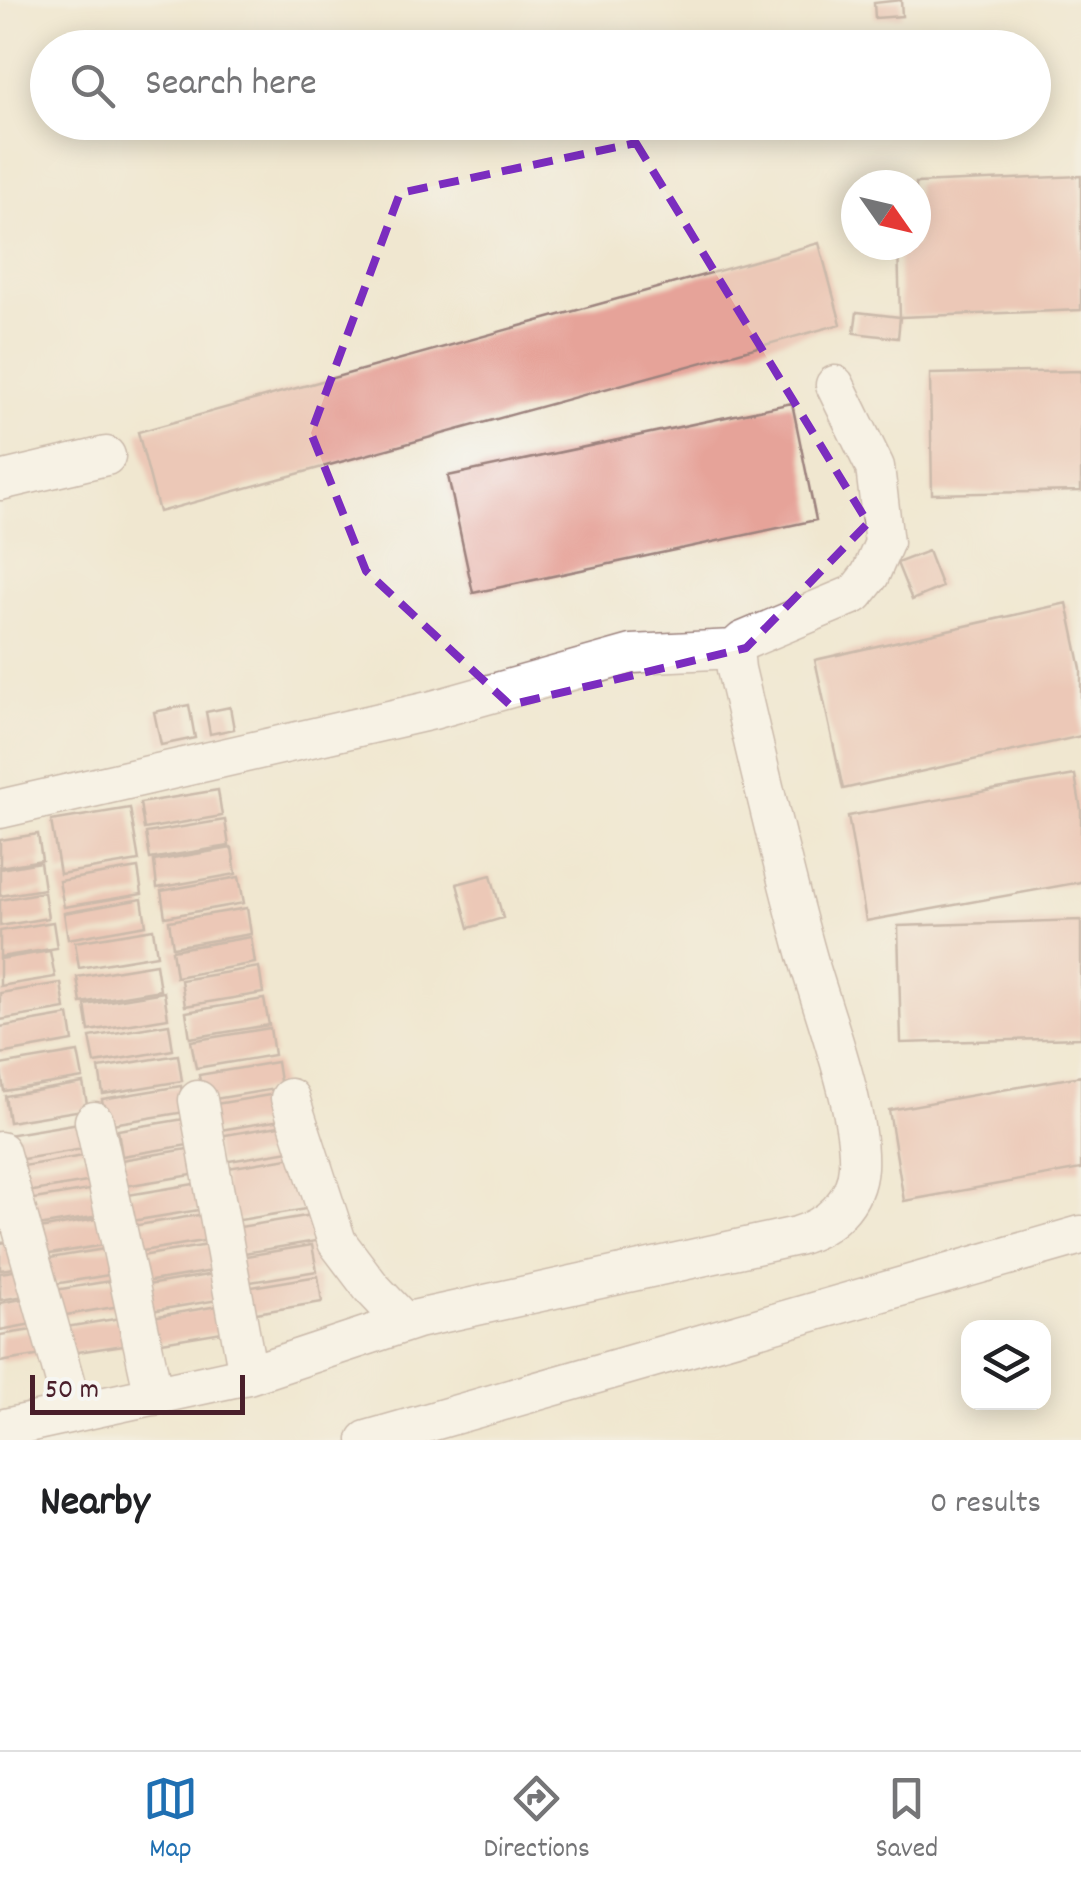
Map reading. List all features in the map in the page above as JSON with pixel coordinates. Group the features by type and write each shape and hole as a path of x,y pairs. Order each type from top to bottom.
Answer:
{"lane":[{"path":"0,809 433,710 632,654 734,649 743,641 854,594 870,575 884,542 874,466 836,385"},
{"path":"0,481 106,456"},
{"path":"0,1430 248,1375 405,1323 820,1229 838,1214 858,1169 852,1114 778,850 734,649"},
{"path":"290,1098 337,1242 370,1288 405,1323"},
{"path":"198,1100 248,1375"},
{"path":"94,1122 154,1396"},
{"path":"0,1152 74,1414"},
{"path":"367,1440 1081,1236"}],"highlighted area":[{"path":"636,143 868,523 746,648 510,705 366,571 311,433 400,193"}],"building":[{"path":"901,0 902,16 875,18 874,3"},
{"path":"1081,176 1081,310 900,317 898,260 931,260 931,182"},
{"path":"819,243 841,324 159,512 138,432"},
{"path":"857,312 900,317 898,338 854,333"},
{"path":"1081,371 1081,491 932,494 930,374"},
{"path":"792,403 816,520 473,593 448,476"},
{"path":"928,551 942,587 912,600 897,563"},
{"path":"1067,603 1081,669 1081,736 843,789 815,660"},
{"path":"189,705 195,738 161,745 154,712"},
{"path":"230,707 234,729 210,734 206,712"},
{"path":"1075,775 1081,810 1081,882 866,921 848,816"},
{"path":"218,790 222,816 144,829 140,803"},
{"path":"130,808 139,861 60,874 51,821"},
{"path":"225,820 229,846 150,859 146,833"},
{"path":"38,834 42,860 0,867 0,840"},
{"path":"232,848 236,874 157,888 154,861"},
{"path":"40,862 44,889 0,896 0,869"},
{"path":"138,868 142,894 64,907 59,881"},
{"path":"491,875 503,918 469,928 457,884"},
{"path":"239,877 244,903 165,917 161,891"},
{"path":"44,892 48,918 0,926 0,900"},
{"path":"142,899 146,925 68,939 64,913"},
{"path":"247,908 251,934 173,947 169,921"},
{"path":"1081,920 1081,1038 901,1043 898,926"},
{"path":"53,922 57,948 0,957 0,931"},
{"path":"153,929 157,955 79,968 75,942"},
{"path":"251,937 255,963 176,977 172,950"},
{"path":"50,951 55,977 0,986 0,959"},
{"path":"156,964 160,990 81,1003 77,977"},
{"path":"259,967 263,993 185,1006 181,980"},
{"path":"61,983 65,1009 0,1020 0,993"},
{"path":"164,992 168,1018 89,1031 85,1005"},
{"path":"264,999 269,1025 190,1038 186,1012"},
{"path":"69,1015 73,1041 0,1054 0,1027"},
{"path":"169,1024 173,1050 95,1063 90,1037"},
{"path":"270,1028 274,1055 196,1068 191,1041"},
{"path":"78,1052 83,1078 4,1091 0,1065"},
{"path":"178,1055 182,1081 103,1094 99,1068"},
{"path":"277,1062 281,1088 203,1101 199,1075"},
{"path":"1081,1076 1081,1169 904,1201 889,1110"},
{"path":"83,1083 88,1109 9,1122 5,1096"},
{"path":"181,1086 185,1112 106,1125 102,1099"},
{"path":"282,1093 287,1119 208,1132 204,1106"},
{"path":"196,1117 200,1143 122,1156 118,1130"},
{"path":"85,1122 89,1148 11,1161 7,1135"},
{"path":"291,1124 295,1150 217,1163 213,1137"},
{"path":"200,1147 204,1173 125,1186 121,1160"},
{"path":"95,1154 99,1180 21,1193 17,1167"},
{"path":"300,1156 306,1209 228,1222 222,1169"},
{"path":"206,1182 211,1208 132,1221 128,1195"},
{"path":"101,1188 105,1215 26,1228 22,1201"},
{"path":"211,1213 215,1239 136,1252 132,1226"},
{"path":"312,1215 316,1241 238,1254 234,1228"},
{"path":"107,1217 110,1244 32,1257 28,1231"},
{"path":"18,1241 22,1267 0,1270 0,1243"},
{"path":"214,1244 218,1270 139,1283 135,1257"},
{"path":"312,1245 317,1271 238,1284 234,1258"},
{"path":"116,1247 121,1273 42,1286 38,1260"},
{"path":"27,1269 31,1295 0,1300 0,1273"},
{"path":"214,1274 218,1300 139,1313 135,1287"},
{"path":"318,1276 322,1302 244,1315 240,1289"},
{"path":"122,1279 126,1305 48,1318 43,1292"},
{"path":"28,1298 32,1324 0,1330 0,1303"},
{"path":"224,1305 228,1331 150,1344 146,1318"},
{"path":"133,1316 137,1343 58,1355 54,1329"},
{"path":"38,1329 42,1355 0,1362 0,1335"}]}
